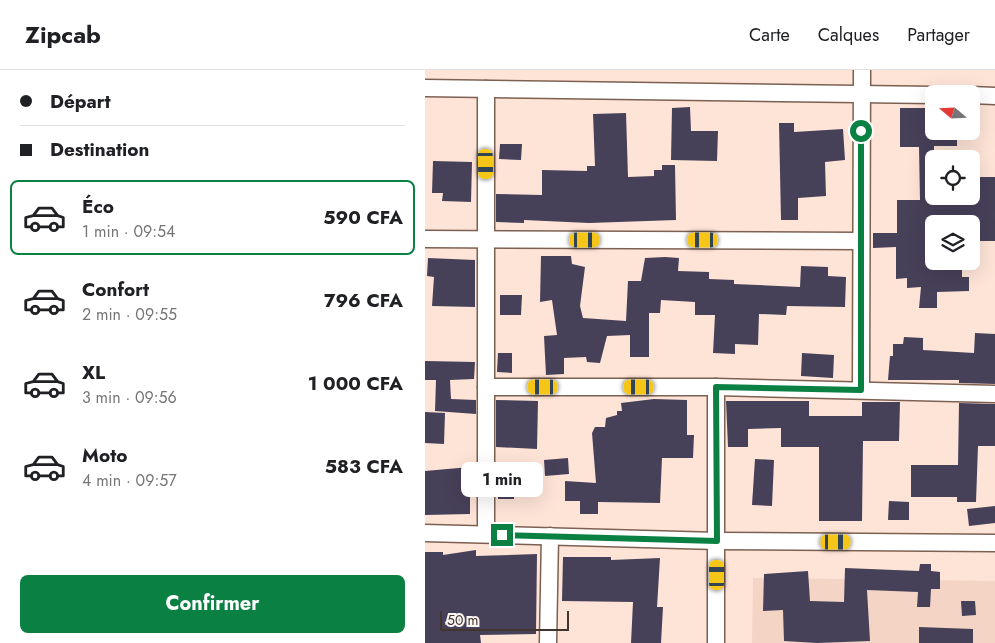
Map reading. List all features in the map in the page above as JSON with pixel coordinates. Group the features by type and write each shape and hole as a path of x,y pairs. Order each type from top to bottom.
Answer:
{"street":[{"path":"861,390 862,70"},
{"path":"425,88 925,95"},
{"path":"486,89 486,534"},
{"path":"980,95 995,96"},
{"path":"425,239 860,241"},
{"path":"486,387 716,387 995,394"},
{"path":"716,387 716,643"},
{"path":"425,533 717,541 995,543"},
{"path":"548,643 550,536"}],"shaded area":[{"path":"753,578 995,581 995,643 752,643"}],"building":[{"path":"690,107 691,131 718,131 717,161 671,160 672,108"},
{"path":"900,108 925,108 925,140 957,140 957,146 934,146 934,150 925,150 925,205 980,205 980,177 995,177 995,241 980,241 980,215 925,215 925,270 962,270 962,277 969,277 969,291 937,292 937,308 919,308 921,287 907,288 907,278 896,279 896,247 873,248 873,233 897,233 897,200 920,200 919,147 900,147"},
{"path":"626,113 628,177 654,176 654,170 662,170 662,165 675,165 676,220 589,223 524,220 524,223 496,222 496,194 542,195 542,170 587,171 587,166 595,166 593,114"},
{"path":"779,123 794,123 794,132 843,129 845,160 825,162 826,196 798,198 798,220 781,220"},
{"path":"500,144 522,144 521,160 499,159"},
{"path":"433,161 472,162 471,202 442,201 443,193 432,193"},
{"path":"541,256 571,256 572,264 585,267 580,306 583,318 626,321 628,281 641,281 645,258 665,257 679,258 678,271 709,272 709,279 734,280 734,284 800,287 801,266 828,267 828,276 846,277 845,307 787,306 786,315 759,314 758,345 735,344 735,354 713,353 715,315 695,315 695,302 661,300 660,313 649,313 649,357 630,357 630,335 607,336 600,363 587,362 586,357 564,358 564,374 546,375 544,336 557,335 552,300 540,302"},
{"path":"428,258 475,260 475,307 432,306 434,277 427,276"},
{"path":"500,295 522,295 521,315 500,315"},
{"path":"975,333 995,334 995,384 959,383 959,380 888,380 890,356 893,356 893,344 903,344 904,337 923,338 923,350 974,353"},
{"path":"498,353 512,353 512,373 497,372"},
{"path":"802,353 834,355 833,378 801,376"},
{"path":"425,361 475,362 474,379 450,380 451,399 476,400 476,414 435,411 436,380 425,380"},
{"path":"654,399 687,400 687,435 694,435 693,458 662,458 660,503 598,502 598,514 580,514 580,501 565,501 565,481 596,483 592,433 595,427 605,427 606,418 617,415 617,411 622,411 621,403"},
{"path":"496,400 538,401 537,449 496,447"},
{"path":"726,401 809,401 809,416 862,416 862,402 900,402 899,441 863,441 862,521 819,521 819,447 781,447 781,428 748,429 748,447 728,447"},
{"path":"959,403 995,404 995,446 978,446 976,502 957,502 957,497 911,497 911,465 958,465"},
{"path":"425,412 445,413 444,444 425,443"},
{"path":"568,458 569,474 545,476 544,460"},
{"path":"755,459 774,460 772,506 752,505"},
{"path":"515,463 514,499 498,499 498,464"},
{"path":"470,467 470,514 425,515 425,471"},
{"path":"889,501 909,502 909,520 888,520"},
{"path":"995,506 995,523 969,526 967,509"},
{"path":"476,550 476,556 537,554 536,634 480,635 481,643 425,643 425,552 443,552 443,555"},
{"path":"563,557 611,557 611,560 660,558 657,607 663,607 661,643 631,643 633,602 562,601"},
{"path":"920,564 931,564 931,571 940,572 940,589 931,589 930,607 917,607 918,592 867,590 870,641 817,643 784,641 783,610 763,611 764,574 808,571 810,601 844,602 845,568 919,571"},
{"path":"961,601 975,601 976,615 962,616"},
{"path":"919,627 973,629 973,643 919,643"}],"route":[{"path":"502,535 717,541 716,387 861,390 861,131"}]}
